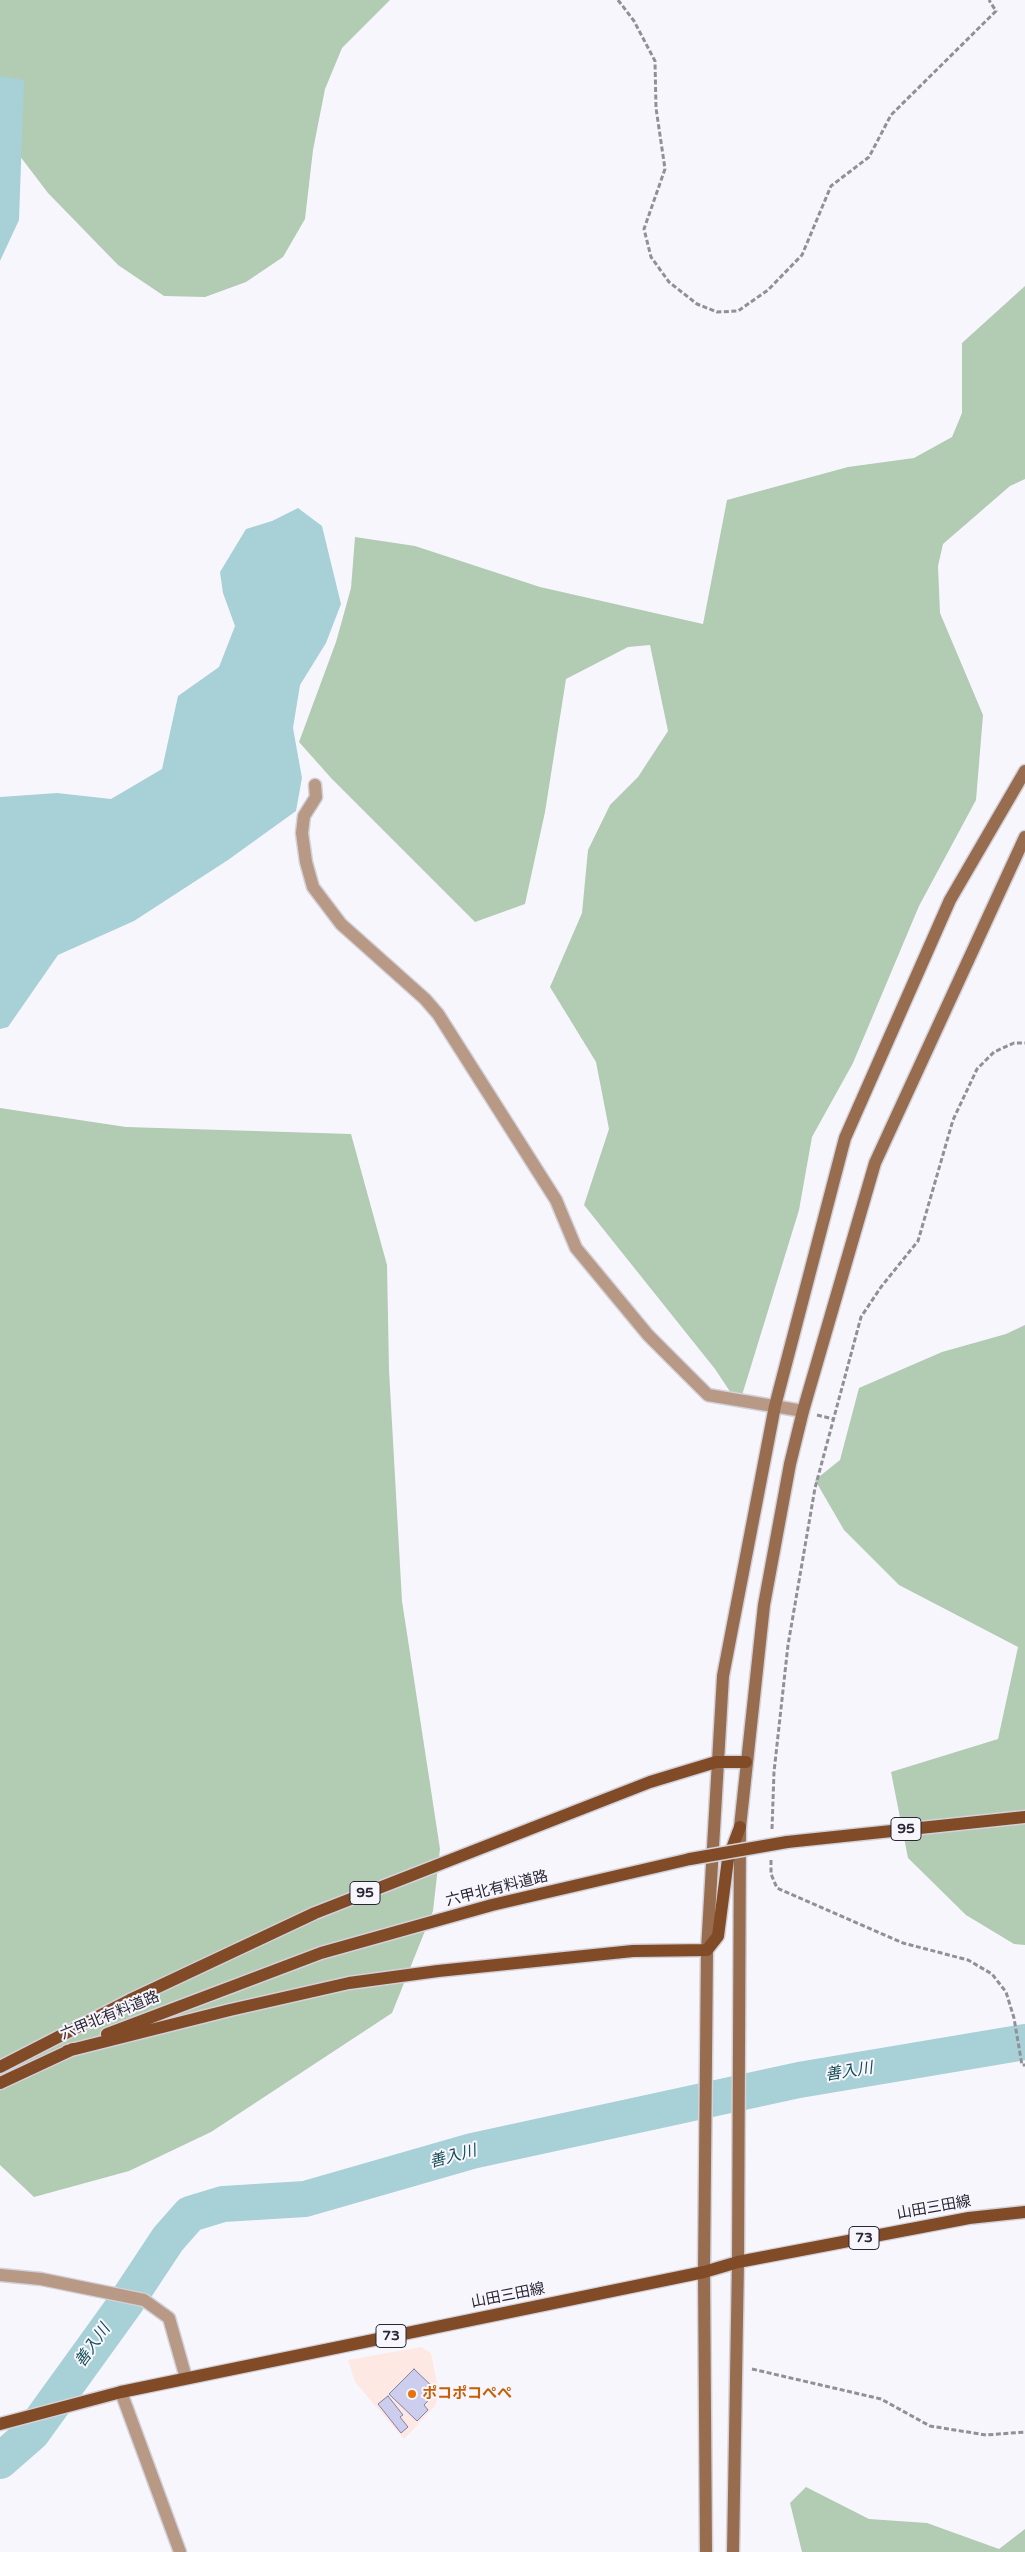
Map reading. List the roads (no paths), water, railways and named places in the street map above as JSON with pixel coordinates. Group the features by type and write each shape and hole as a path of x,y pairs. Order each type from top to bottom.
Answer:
{"main road":[{"name":"95","path":"0,2067 130,2000 315,1913 650,1782 716,1762 746,1762"},
{"name":"六甲北有料道路","path":"0,2083 67,2051 143,2019 321,1953 492,1905 690,1858 787,1842 1025,1817"},
{"path":"707,1950 718,1936 728,1860 740,1828"},
{"name":"95","path":"67,2051 230,2010 349,1983 438,1971 633,1951 707,1950"},
{"name":"山田三田線","path":"0,2424 24,2416 121,2392 704,2272 738,2262 969,2218 1025,2212"}],"street":[{"path":"706,2552 704,2272 707,1950 716,1762 723,1676 774,1406 845,1138 950,900 1025,772"},
{"path":"315,785 316,797 304,816 302,833 306,862 313,887 341,924 425,999 438,1014 556,1200 576,1248 648,1335 708,1395 803,1411"},
{"path":"733,2552 738,2262 740,1828 764,1605 790,1464 803,1411 875,1163 1025,837"},
{"path":"0,2276 41,2279 144,2300 169,2318 186,2378"},
{"path":"121,2392 180,2552"}],"water":[{"path":"0,76 24,80 19,220 0,261"},
{"path":"298,508 322,526 341,604 326,643 300,685 293,728 302,778 296,811 228,860 134,921 58,955 8,1027 0,1029 0,797 57,793 111,799 162,769 178,696 219,667 235,626 223,593 220,572 246,529 272,521"}],"waterway":[{"name":"善入川","path":"0,2461 32,2433 125,2304 168,2239 190,2214 223,2204 305,2199 472,2151 799,2080 1025,2042"}],"place":[{"name":"ポコポコぺぺ","path":"412,2394"}]}
